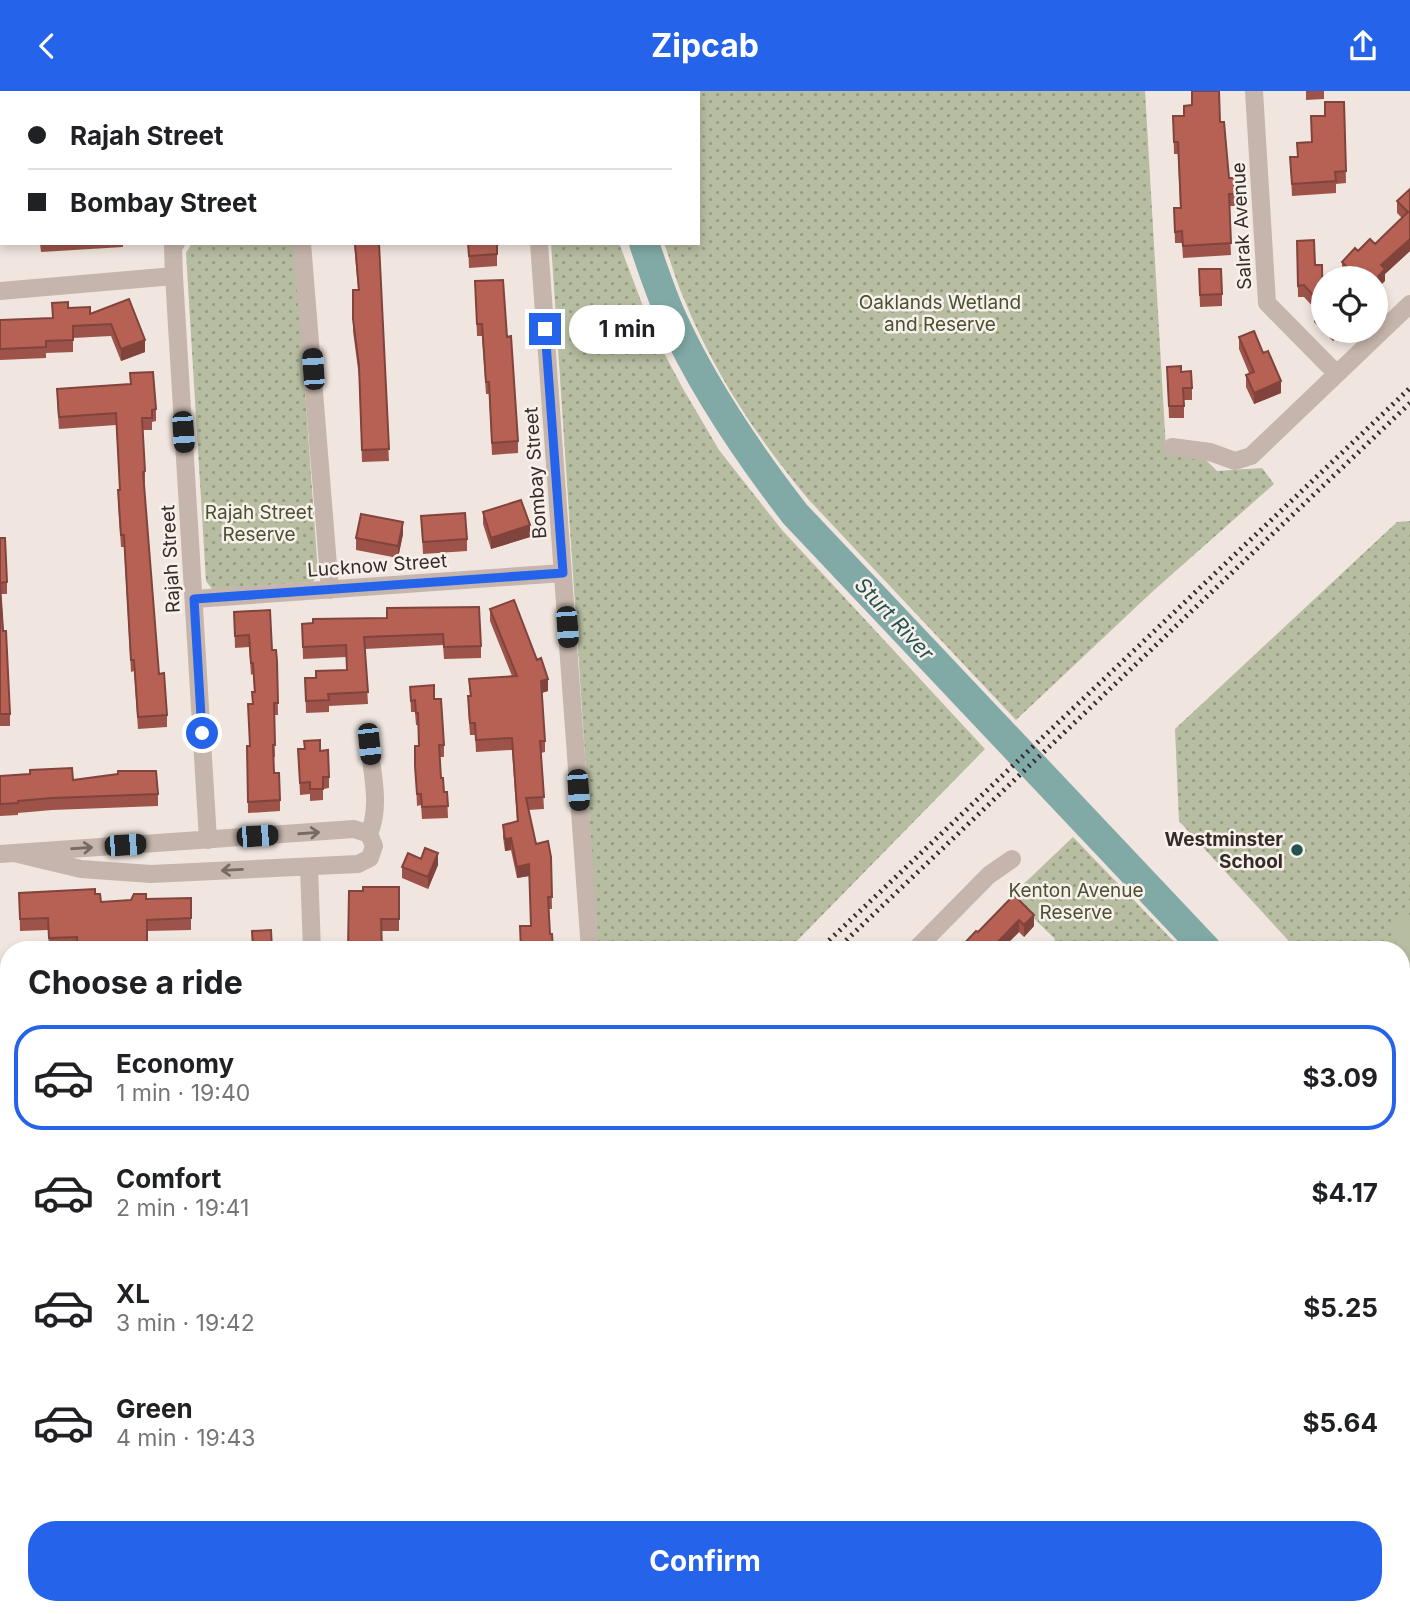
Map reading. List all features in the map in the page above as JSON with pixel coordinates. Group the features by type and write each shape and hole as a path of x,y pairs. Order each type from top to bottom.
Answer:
{"street":[{"name":"Salrak Avenue","path":"1254,91 1267,303 1336,373"},
{"name":"Rajah Street","path":"174,245 174,276 208,840"},
{"path":"302,245 330,590"},
{"name":"Bombay Street","path":"539,245 589,941"},
{"path":"0,291 174,276"},
{"path":"1172,447 1210,452 1235,461 1251,456 1410,304"},
{"name":"Lucknow Street","path":"194,599 563,573"},
{"path":"7,853 81,869 151,874 358,864 370,858 374,846 369,834 375,821 376,806 369,744"},
{"path":"7,853 354,829 369,834"},
{"path":"924,941 989,875 1012,859"},
{"path":"309,867 312,941"}],"green space":[{"name":"Oaklands Wetland and Reserve","path":"700,91 1145,91 1166,449 1200,454 1217,471 1262,468 1274,484 1152,592 1016,720 809,500 772,453 723,379 678,285 665,245 700,245"},
{"name":"Rajah Street Reserve","path":"191,245 294,245 318,573 313,582 212,589 206,581 186,253"},
{"path":"551,245 620,245 652,330 719,450 782,530 985,749 797,941 597,941"},
{"name":"Westminster School","path":"1410,521 1410,941 1289,941 1179,821 1175,729 1397,522"},
{"name":"Kenton Avenue Reserve","path":"1073,837 1173,941 1054,941 1011,896"},
{"path":"1410,916 1410,941 1395,941 1394,918"}],"building":[{"path":"1192,91 1219,91 1220,122 1224,122 1229,178 1234,178 1235,194 1229,194 1231,243 1183,246 1182,231 1175,232 1174,208 1181,208 1178,142 1174,142 1173,116 1184,116 1184,106 1192,105"},
{"path":"1325,102 1344,102 1346,171 1335,172 1336,181 1292,184 1290,157 1298,157 1297,143 1312,142 1311,116 1325,116"},
{"path":"1410,189 1410,239 1382,266 1346,266 1342,262 1355,248 1358,251 1370,239 1375,244 1408,212 1397,201"},
{"path":"1314,240 1315,265 1322,265 1311,266 1311,293 1304,285 1298,286 1297,241"},
{"path":"355,245 379,245 389,449 362,450 359,365 353,319 353,290 359,290"},
{"path":"468,245 497,245 497,254 469,256"},
{"path":"1199,269 1221,269 1222,294 1200,295"},
{"path":"503,280 507,337 511,336 518,441 492,443 489,382 486,382 482,324 477,324 475,281"},
{"path":"129,299 145,340 121,349 111,324 73,326 73,340 46,341 46,347 0,349 0,320 53,318 52,303 68,302 68,308 90,307 90,314"},
{"path":"1254,331 1263,353 1268,351 1281,381 1254,393 1246,375 1254,372 1239,337"},
{"path":"1181,366 1181,372 1191,371 1192,388 1183,388 1184,406 1169,406 1167,367"},
{"path":"153,372 156,409 152,410 152,418 142,418 143,472 159,674 164,673 167,715 138,717 134,660 131,660 124,535 121,535 116,413 59,417 57,389 131,384 130,373"},
{"path":"521,500 530,525 491,538 483,512"},
{"path":"465,513 467,539 423,542 421,516"},
{"path":"361,514 403,522 398,546 356,538"},
{"path":"0,538 5,538 7,582 0,583"},
{"path":"0,584 3,631 6,631 10,714 0,714"},
{"path":"514,600 537,660 541,658 548,679 541,681 545,741 540,741 544,797 526,798 536,844 548,841 551,857 552,897 548,897 552,941 521,941 520,926 531,926 529,864 517,867 511,838 505,839 503,825 518,821 512,738 476,740 475,723 470,723 469,679 517,676 490,609"},
{"path":"479,607 481,646 444,647 443,634 364,637 368,692 328,694 329,700 306,701 305,678 316,678 316,671 347,670 346,645 303,647 302,624 313,623 313,619 387,618 387,608"},
{"path":"270,610 272,650 276,650 277,661 278,703 274,703 274,773 279,773 280,800 248,802 248,704 253,704 252,692 255,692 253,663 249,635 235,636 234,612"},
{"path":"434,685 434,699 441,699 444,745 439,745 441,778 444,792 447,792 448,806 422,807 421,794 417,794 415,766 415,746 419,746 418,713 415,700 411,701 410,687"},
{"path":"320,740 320,751 328,750 329,777 323,777 323,789 310,789 310,782 300,783 298,749 305,749 304,741"},
{"path":"72,768 73,780 118,774 118,771 156,771 158,794 52,798 0,804 0,776 30,774 30,770"},
{"path":"425,848 438,853 428,877 402,867 408,853 421,859"},
{"path":"363,887 399,887 399,919 381,919 382,941 348,941 349,891 363,891"},
{"path":"95,889 95,894 100,894 101,902 131,900 134,894 146,894 146,899 191,898 191,918 147,920 147,941 77,941 77,937 49,938 48,918 20,919 19,893"},
{"path":"1014,895 1034,915 1024,925 1019,920 999,941 967,941"},
{"path":"271,930 272,941 253,941 252,931"}],"waterway":[{"name":"Sturt River","path":"645,245 666,305 696,367 743,442 795,514 1198,941"}],"railway":[{"path":"828,941 1410,388"},
{"path":"845,941 1410,403"}],"place":[{"name":"Westminster School","path":"1297,850"}],"route":[{"path":"202,733 194,599 563,573 545,329"}]}
